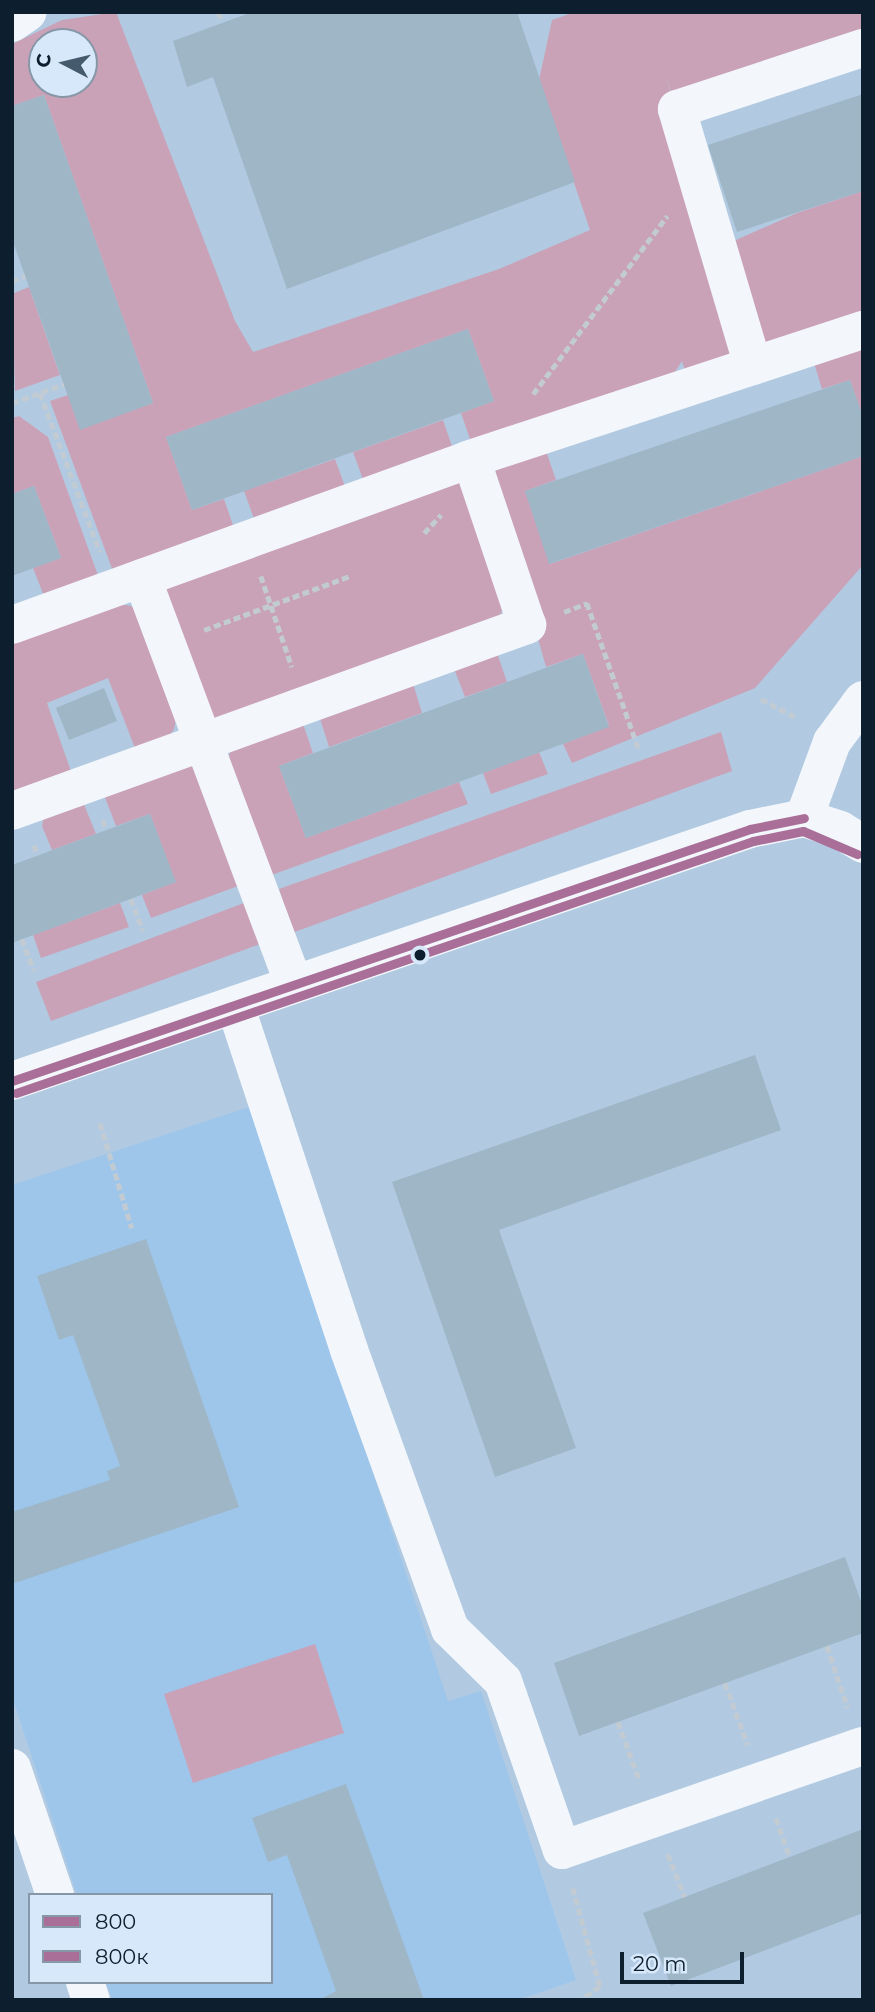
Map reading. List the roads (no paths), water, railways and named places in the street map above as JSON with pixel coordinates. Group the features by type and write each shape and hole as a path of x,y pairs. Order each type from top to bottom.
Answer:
{"street":[{"path":"12,23 28,12"},
{"path":"753,366 677,109 863,48"},
{"path":"12,625 471,459 863,330"},
{"path":"12,811 527,625 471,459"},
{"path":"128,583 167,644 294,984"},
{"path":"804,818 832,742 863,700"},
{"path":"12,1081 750,829 804,818 863,844"},
{"path":"235,1005 349,1350 450,1629 503,1681 562,1850 862,1747"},
{"path":"14,1780 54,1893"}]}
